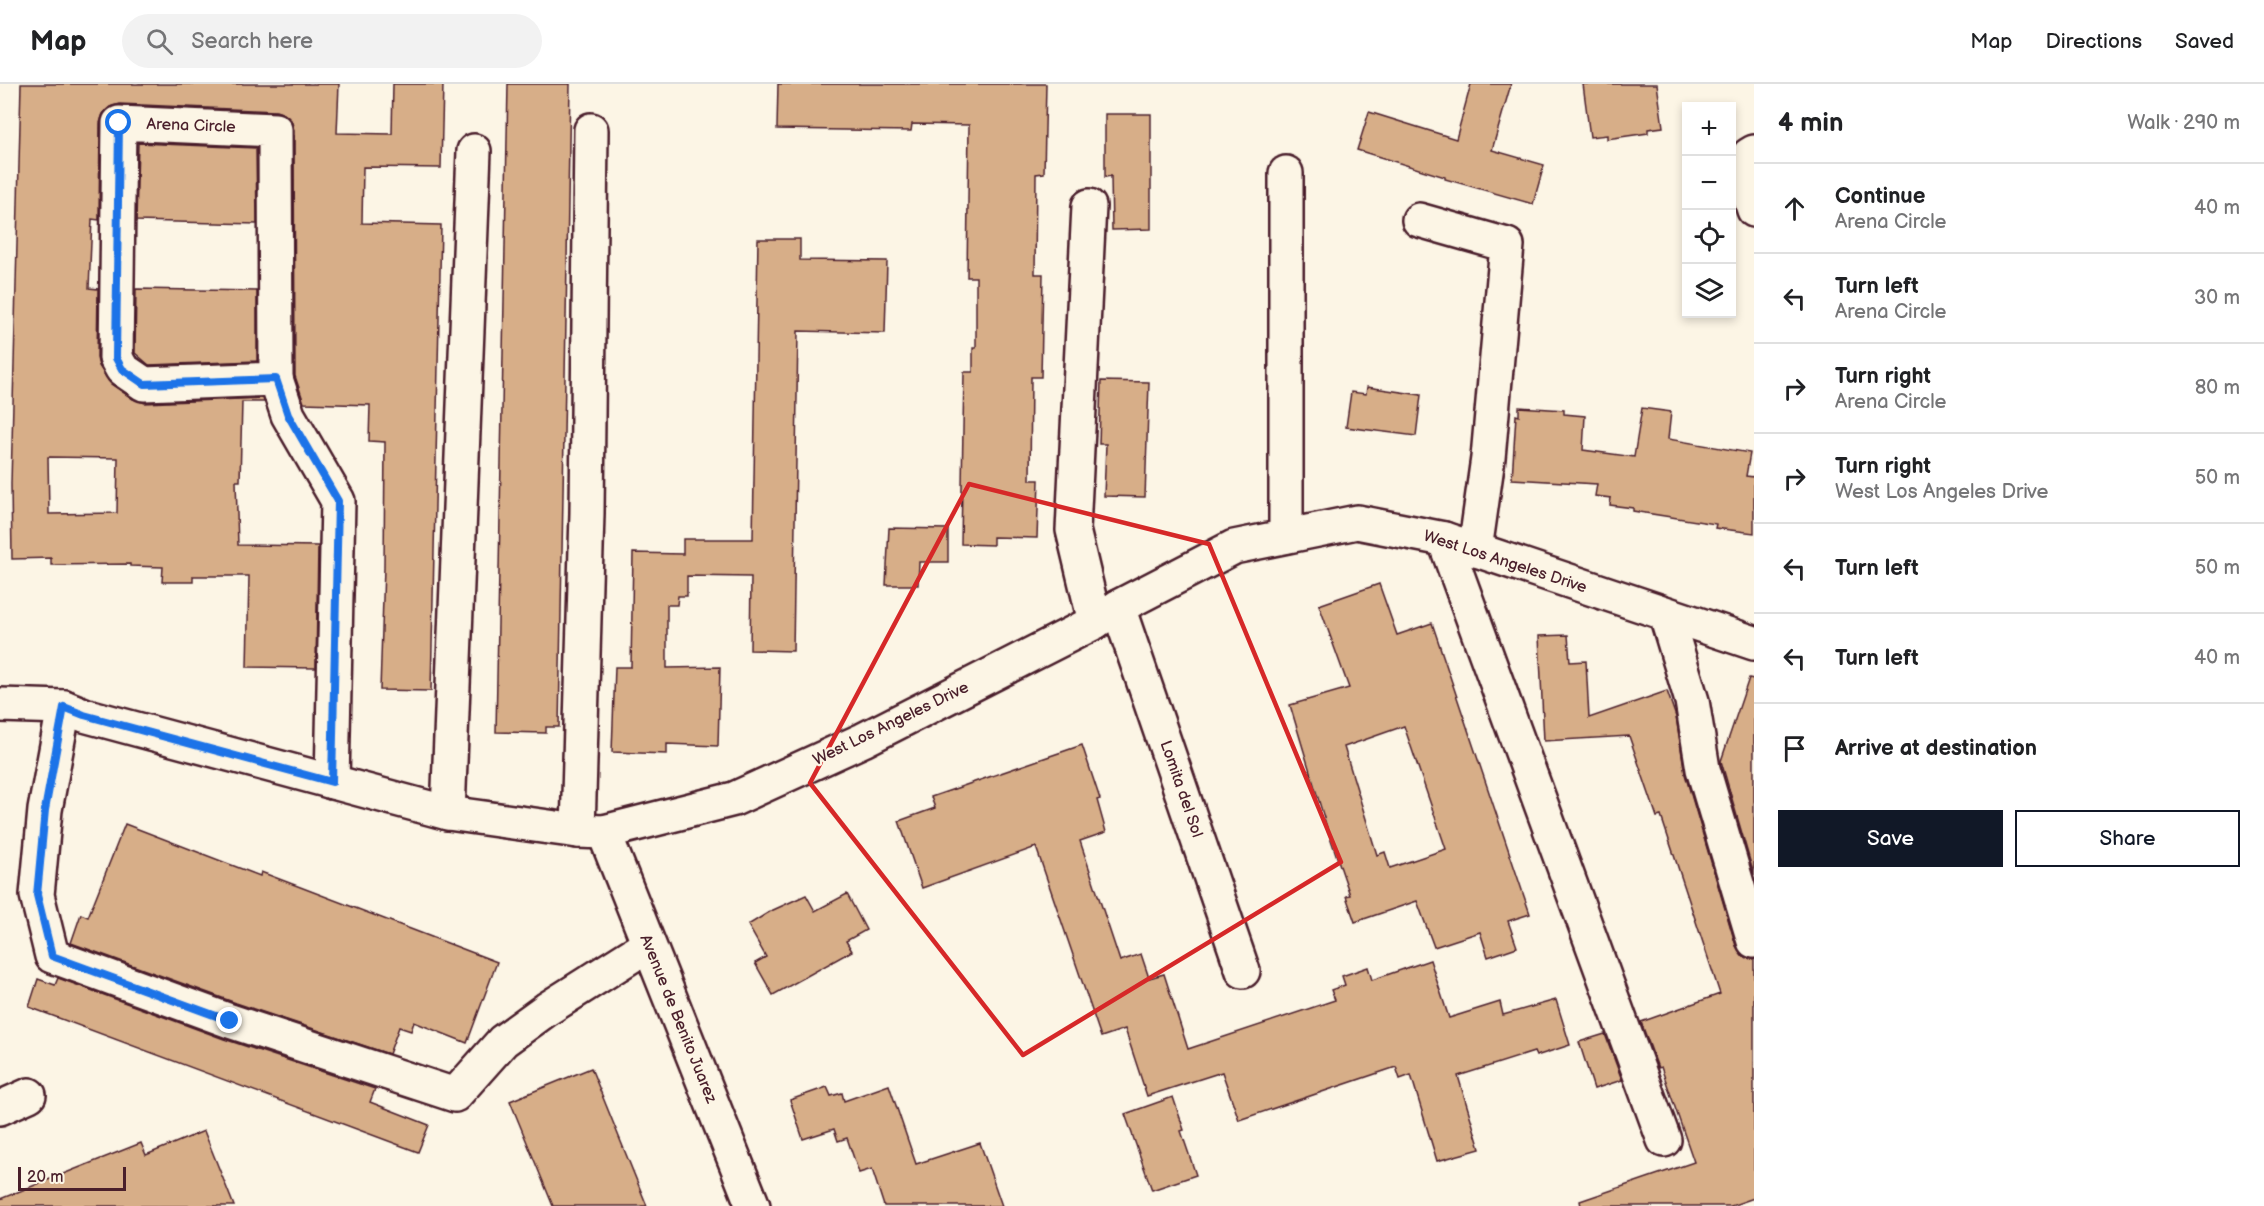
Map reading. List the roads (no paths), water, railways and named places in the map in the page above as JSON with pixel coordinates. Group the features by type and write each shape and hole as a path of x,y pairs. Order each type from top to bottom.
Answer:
{"street":[{"name":"Arena Circle","path":"276,379 144,384 122,369 116,358 119,123 275,130 276,379 288,415 338,501 332,782"},
{"path":"591,130 587,513 591,831"},
{"path":"448,813 474,151"},
{"path":"1754,152 1749,155 1746,185 1754,210"},
{"path":"1286,173 1286,536"},
{"name":"Lomita del Sol","path":"1089,206 1073,530 1243,971"},
{"path":"1419,220 1507,245 1488,458 1460,544 1664,1140"},
{"name":"West Los Angeles Drive","path":"0,705 64,707 84,715 448,813 591,831 734,799 863,740 1234,547 1357,522 1460,544 1754,643"},
{"path":"1666,615 1692,701 1703,770 1754,941"},
{"path":"64,707 45,810 37,895 52,956 240,1025 455,1095 503,1041 547,1009 648,945"},
{"name":"Avenue de Benito Juarez","path":"591,831 648,945 753,1206"}]}
